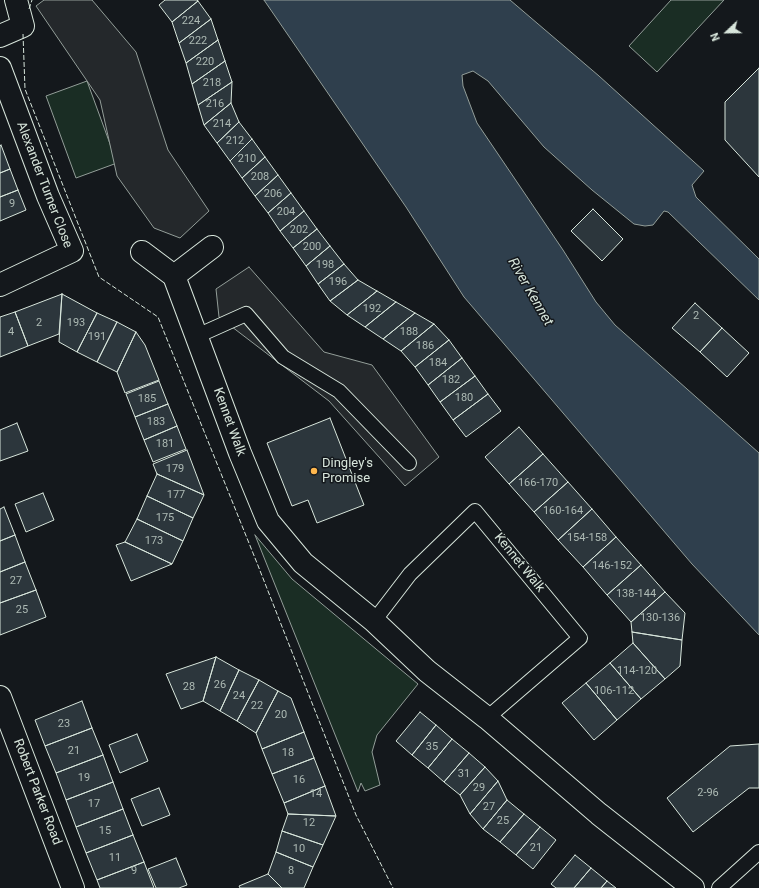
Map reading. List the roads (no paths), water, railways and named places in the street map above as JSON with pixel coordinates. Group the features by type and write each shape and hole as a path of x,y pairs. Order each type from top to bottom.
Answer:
{"street":[{"path":"0,36 23,26 16,0"},
{"name":"Alexander Turner Close","path":"0,68 48,196 72,251 0,285"},
{"path":"142,252 174,276 212,247"},
{"name":"Kennet Walk","path":"174,276 240,453 268,521 303,563 374,621 427,671 487,718 599,814 693,888"},
{"name":"Robert Parker Road","path":"0,697 73,888"}],"lane":[{"path":"197,336 246,314 283,357 339,391 409,463"},
{"name":"Kennet Walk","path":"374,621 410,574 476,511 580,638 487,718"},
{"path":"718,888 759,852"}],"water":[{"name":"River Kennet","path":"264,0 510,0 599,76 704,171 692,185 696,197 759,259 759,300 668,212 664,211 653,225 645,226 634,224 592,190 544,147 488,81 473,71 462,75 463,86 477,123 563,250 596,302 615,325 759,453 759,635 692,564 464,297 406,207"}],"place":[{"name":"Dingley's Promise","path":"314,471"}]}
